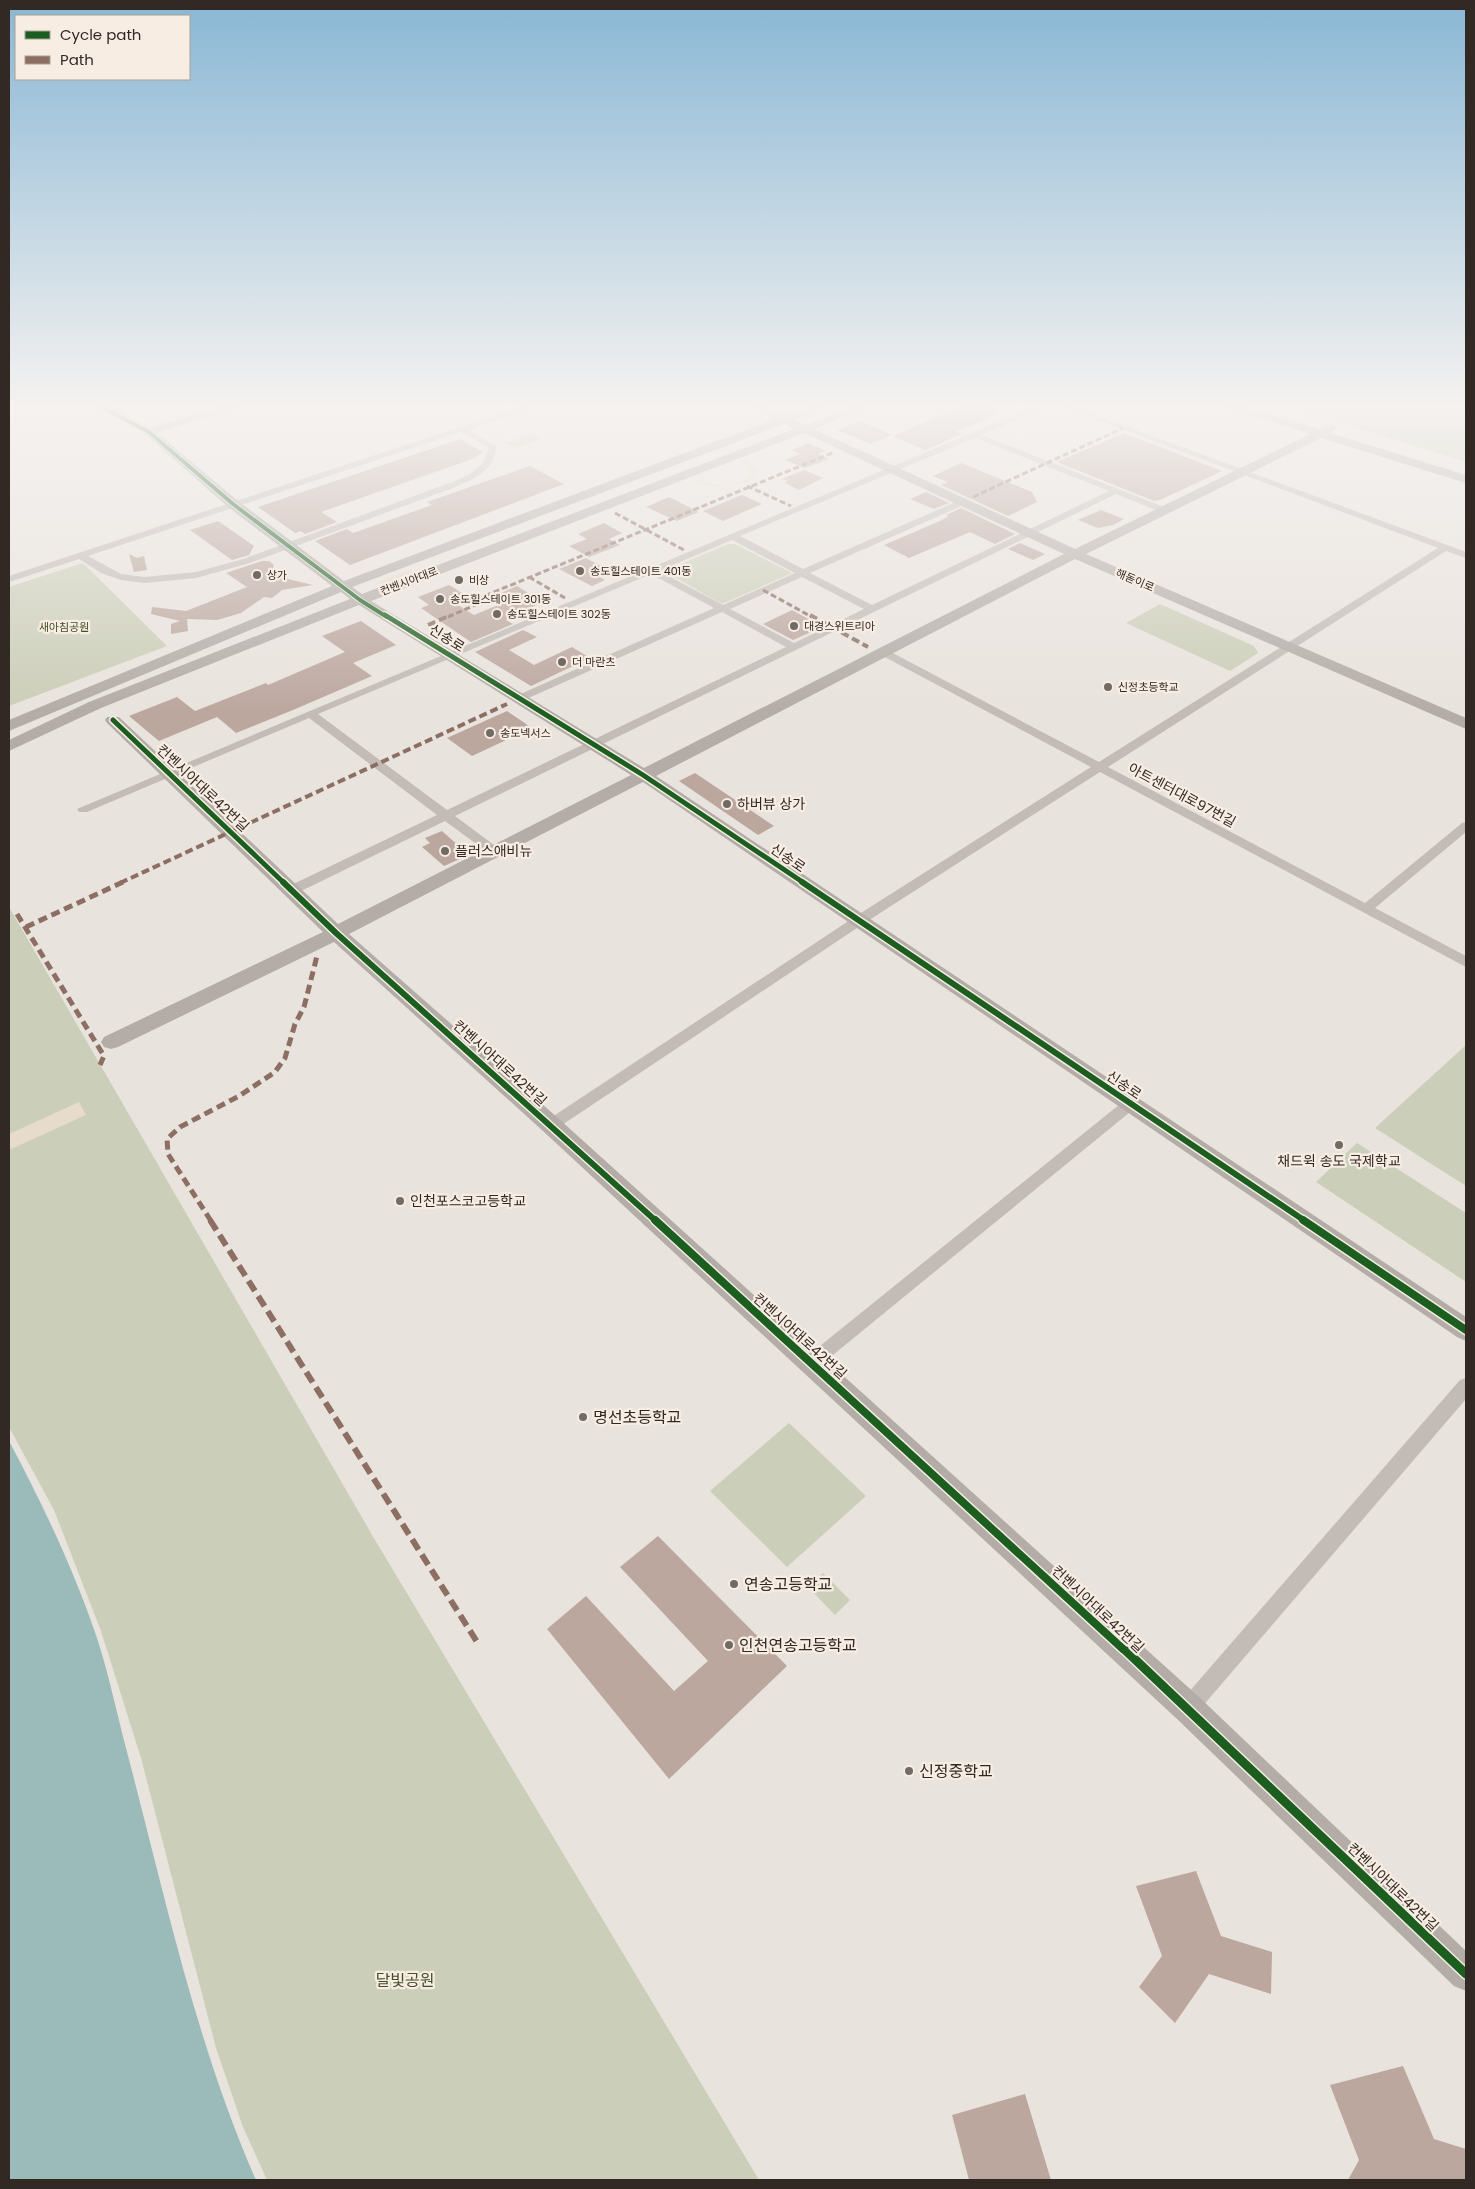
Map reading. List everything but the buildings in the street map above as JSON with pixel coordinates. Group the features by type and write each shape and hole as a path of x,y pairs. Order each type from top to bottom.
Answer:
{"street":[{"path":"9,579 224,507"},
{"name":"신송로","path":"237,507 344,586 360,600 643,775 1466,1330"},
{"path":"81,556 103,570 119,577 160,580 201,575 288,546 393,507"},
{"name":"컨벤시아대로","path":"9,726 344,586 553,507"},
{"name":"컨벤시아대로","path":"9,740 360,600 602,507"},
{"path":"83,809 799,507"},
{"path":"520,698 951,507"},
{"name":"해돋이로","path":"974,507 1075,554 1466,724"},
{"path":"292,890 448,816 793,646 872,610 1084,507"},
{"path":"1156,507 1166,511"},
{"path":"111,1042 336,933 1075,554 1173,507"},
{"path":"1337,507 1466,555"},
{"path":"732,536 872,610"},
{"path":"551,1125 858,921 1446,547"},
{"path":"650,570 793,646"},
{"name":"컨벤시아대로","path":"9,718 166,656 208,642"},
{"name":"아트센터대로97번길","path":"885,653 1466,962"},
{"path":"9,747 81,719 101,717 113,720 113,712 139,688"},
{"path":"310,714 494,851"},
{"name":"컨벤시아대로","path":"9,747 66,718"},
{"name":"컨벤시아대로42번길","path":"113,720 167,774 336,933 551,1125 1188,1708 1466,1974"},
{"path":"1365,909 1466,826"},
{"path":"811,1363 1130,1104"},
{"path":"1188,1708 1466,1386"}],"green space":[{"path":"728,544 735,544 792,573 722,604 667,573 669,569"},
{"name":"새아침공원","path":"83,563 167,646 9,706 9,587"},
{"path":"1160,604 1254,646 1258,653 1230,671 1126,623"},
{"name":"달빛공원","path":"9,907 375,1540 759,2180 267,2180 243,2127 216,2048 141,1758 101,1631 54,1510 9,1427"},
{"path":"1466,1045 1466,1186 1375,1128"},
{"path":"1357,1143 1466,1213 1466,1282 1316,1182"},
{"path":"789,1423 866,1496 787,1567 710,1491"},
{"path":"823,1573 850,1600 835,1615 808,1587"}],"shaded area":[{"path":"411,570 418,572 383,586 378,584 378,582"},
{"path":"79,1102 86,1115 9,1150 9,1134"}],"water":[{"path":"9,1441 57,1538 97,1638 183,1969 216,2076 256,2180 9,2180"}],"marked path":[{"path":"477,599 700,507"},
{"path":"615,513 684,550"},
{"path":"529,577 565,598"},
{"path":"763,590 868,647"},
{"path":"428,625 482,602"},
{"path":"26,927 507,704"},
{"path":"17,914 104,1056 100,1065"},
{"path":"317,956 304,1007 295,1024 285,1058 275,1072 239,1096 180,1127 167,1139 168,1154 479,1645"}],"cycle path":[{"path":"237,507 360,600 643,775 1466,1330"},
{"path":"113,720 336,933 551,1125 1188,1708 1466,1974"}],"place":[{"name":"송도힐스테이트 401동","path":"580,571"},
{"name":"상가","path":"257,575"},
{"name":"비상","path":"459,580"},
{"name":"송도힐스테이트 301동","path":"440,599"},
{"name":"송도힐스테이트 302동","path":"497,614"},
{"name":"대경스위트리아","path":"794,626"},
{"name":"더 마란츠","path":"562,662"},
{"name":"신정초등학교","path":"1108,687"},
{"name":"송도넥서스","path":"490,733"},
{"name":"하버뷰 상가","path":"727,804"},
{"name":"플러스애비뉴","path":"445,851"},
{"name":"채드윅 송도 국제학교","path":"1339,1145"},
{"name":"인천포스코고등학교","path":"400,1201"},
{"name":"명선초등학교","path":"583,1417"},
{"name":"연송고등학교","path":"734,1584"},
{"name":"인천연송고등학교","path":"729,1645"},
{"name":"신정중학교","path":"909,1771"}]}
